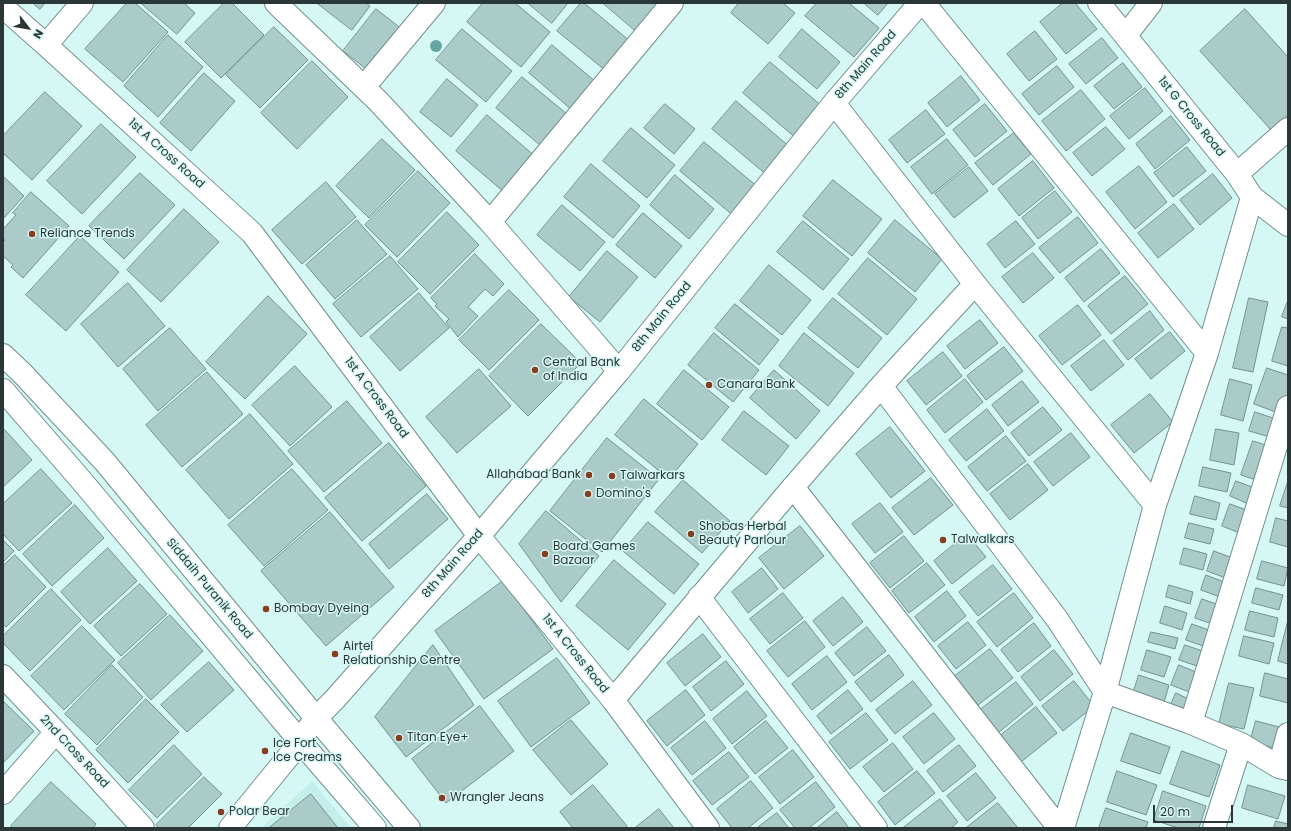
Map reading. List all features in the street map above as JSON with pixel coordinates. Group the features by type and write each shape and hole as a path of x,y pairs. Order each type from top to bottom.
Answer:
{"street":[{"path":"46,45 82,3"},
{"path":"276,3 378,100 490,222 619,371"},
{"path":"364,87 434,3"},
{"path":"490,222 672,3"},
{"name":"8th Main Road","path":"230,828 293,751 299,740 316,718 335,699 479,536 619,371 834,103 920,3"},
{"path":"924,3 1206,353"},
{"name":"1st G Cross Road","path":"1099,3 1237,174 1252,198 1288,225"},
{"path":"1126,36 1151,3"},
{"name":"1st A Cross Road","path":"3,7 252,233 479,536 613,700 708,828"},
{"path":"834,103 975,284 1155,505"},
{"path":"1237,174 1288,129"},
{"path":"1063,828 1104,692 1155,505 1206,353 1252,198"},
{"path":"613,700 793,487 881,386 975,284"},
{"name":"Siddaih Puranik Road","path":"3,355 23,374 104,462 409,828"},
{"path":"881,386 1056,619 1104,692 1191,723 1241,744 1283,768 1288,734"},
{"path":"3,390 375,828"},
{"path":"1191,723 1288,407"},
{"path":"793,487 1059,828"},
{"path":"699,597 876,828"},
{"name":"2nd Cross Road","path":"3,676 143,828"},
{"path":"3,793 56,732"},
{"path":"1214,828 1241,744"}],"shaded area":[{"path":"312,781 351,828 261,828"}],"building":[{"path":"33,3 45,3 40,9"},
{"path":"127,3 135,3 168,32 123,82 85,49"},
{"path":"141,3 184,3 195,13 177,34"},
{"path":"224,3 232,3 264,35 221,78 185,42"},
{"path":"317,3 366,3 370,6 352,30"},
{"path":"483,3 515,3 550,32 521,67 467,22"},
{"path":"528,3 568,3 552,23"},
{"path":"581,3 584,3 631,42 606,71 557,31"},
{"path":"603,3 661,3 637,32"},
{"path":"739,3 783,3 795,13 768,44 731,13"},
{"path":"817,3 849,3 879,28 854,57 805,16"},
{"path":"864,3 888,3 878,15"},
{"path":"1063,3 1075,3 1097,29 1066,54 1040,22"},
{"path":"376,9 407,33 374,75 343,51"},
{"path":"1245,9 1288,57 1288,115 1271,130 1200,51"},
{"path":"274,27 308,60 260,108 226,75"},
{"path":"462,29 512,71 486,102 436,60"},
{"path":"802,29 840,62 817,89 779,57"},
{"path":"1035,31 1057,59 1029,81 1007,54"},
{"path":"168,35 203,67 158,117 124,86"},
{"path":"1102,38 1118,58 1086,84 1069,64"},
{"path":"552,45 596,82 572,110 529,73"},
{"path":"312,61 348,97 297,149 261,113"},
{"path":"770,62 823,107 797,139 743,93"},
{"path":"1123,63 1142,87 1114,109 1094,86"},
{"path":"1057,66 1074,87 1039,115 1022,94"},
{"path":"204,73 235,101 191,151 160,123"},
{"path":"961,76 980,100 947,127 928,103"},
{"path":"522,77 567,114 541,146 496,108"},
{"path":"447,79 478,105 451,137 420,112"},
{"path":"1145,88 1163,111 1129,139 1110,116"},
{"path":"1081,90 1105,119 1066,151 1042,121"},
{"path":"45,92 82,126 32,180 3,153 3,136"},
{"path":"736,101 791,148 768,176 712,129"},
{"path":"665,104 695,129 674,154 644,128"},
{"path":"985,104 1007,131 975,157 953,130"},
{"path":"926,110 945,134 907,163 889,140"},
{"path":"487,115 536,157 505,193 456,151"},
{"path":"1171,116 1190,140 1155,169 1136,144"},
{"path":"101,124 136,157 82,214 47,181"},
{"path":"1106,127 1125,149 1092,176 1073,153"},
{"path":"631,128 675,165 647,198 603,161"},
{"path":"1014,133 1031,154 993,185 975,163"},
{"path":"382,139 415,170 369,218 336,186"},
{"path":"947,139 968,165 932,194 911,167"},
{"path":"704,142 759,188 735,217 680,171"},
{"path":"1187,147 1206,171 1173,197 1154,173"},
{"path":"1033,161 1054,188 1019,216 998,189"},
{"path":"591,164 640,206 613,238 564,197"},
{"path":"1139,166 1167,202 1135,229 1106,192"},
{"path":"969,167 988,191 954,218 935,194"},
{"path":"418,171 450,203 397,257 365,225"},
{"path":"140,173 175,205 124,259 89,226"},
{"path":"1213,174 1232,198 1200,225 1180,200"},
{"path":"675,175 714,209 689,239 650,205"},
{"path":"3,176 24,196 3,219"},
{"path":"833,180 882,219 852,256 803,216"},
{"path":"326,182 356,217 302,264 272,230"},
{"path":"1055,191 1072,212 1038,239 1022,218"},
{"name":"Reliance Trends","path":"31,192 69,226 23,278 11,267 13,265 3,256 3,242 5,240 3,239 3,229 16,215 13,213"},
{"path":"1174,204 1194,229 1158,258 1138,233"},
{"path":"562,205 605,242 580,271 537,235"},
{"path":"184,209 219,242 161,302 127,270"},
{"path":"447,212 479,245 430,294 398,262"},
{"path":"643,213 682,246 655,278 616,245"},
{"path":"1078,217 1098,243 1060,273 1039,248"},
{"path":"357,220 387,254 335,299 306,265"},
{"path":"895,220 942,259 915,292 868,253"},
{"path":"803,221 849,259 823,290 777,252"},
{"path":"1016,221 1035,244 1005,268 987,244"},
{"path":"80,236 119,272 66,331 26,295"},
{"path":"1101,249 1120,273 1084,302 1065,278"},
{"path":"607,251 638,277 600,322 569,297"},
{"path":"1033,253 1054,278 1023,303 1002,277"},
{"path":"475,254 504,284 493,296 485,289 468,307 478,316 458,337 446,322 449,319 435,306 437,304 431,298"},
{"path":"390,256 418,289 361,337 333,304"},
{"path":"868,258 917,299 887,335 838,294"},
{"path":"769,265 811,300 782,335 740,301"},
{"path":"1125,276 1148,304 1111,334 1088,306"},
{"path":"128,283 165,326 118,367 81,324"},
{"path":"509,290 539,320 489,370 459,340"},
{"path":"419,293 449,328 400,371 370,337"},
{"path":"268,296 307,334 245,399 206,362"},
{"path":"833,298 882,338 858,368 808,328"},
{"path":"1249,298 1268,302 1253,372 1233,368"},
{"path":"1287,303 1288,304 1288,319 1282,317"},
{"path":"735,304 779,340 759,365 715,328"},
{"path":"1078,305 1101,335 1062,365 1039,336"},
{"path":"1150,311 1164,330 1128,360 1113,341"},
{"path":"980,320 998,343 965,369 947,346"},
{"name":"Central Bank of India","path":"541,324 581,363 528,416 489,376"},
{"path":"1282,327 1288,328 1288,366 1272,361"},
{"path":"170,328 206,369 158,411 123,369"},
{"path":"1170,332 1185,351 1151,379 1135,359"},
{"path":"714,333 759,370 733,402 688,365"},
{"path":"804,333 854,373 828,406 779,366"},
{"path":"1104,340 1124,365 1091,391 1071,366"},
{"path":"1004,347 1023,371 986,400 967,376"},
{"path":"943,352 962,376 926,405 907,381"},
{"path":"295,366 332,407 290,446 252,405"},
{"path":"1267,368 1288,375 1288,395 1281,414 1254,404"},
{"path":"479,369 511,406 457,453 426,417"},
{"path":"684,370 729,407 702,440 657,404"},
{"path":"774,370 820,411 796,439 750,398"},
{"path":"207,372 243,414 182,467 146,425"},
{"path":"965,379 983,402 945,433 927,410"},
{"path":"1230,379 1252,385 1243,421 1221,415"},
{"path":"1022,381 1039,402 1008,426 992,405"},
{"path":"1150,394 1173,422 1134,453 1111,425"},
{"path":"644,399 698,444 669,479 615,435"},
{"path":"347,401 382,443 324,492 288,451"},
{"path":"1043,407 1062,430 1029,456 1011,433"},
{"path":"987,409 1004,431 966,461 949,440"},
{"path":"744,411 789,446 766,475 722,440"},
{"path":"1255,412 1276,419 1270,437 1249,431"},
{"path":"250,414 293,464 229,519 186,470"},
{"path":"890,427 925,471 891,498 856,454"},
{"path":"1216,429 1239,433 1234,465 1210,460"},
{"path":"5,430 32,460 3,487 3,431"},
{"path":"1071,433 1090,457 1053,486 1034,462"},
{"path":"1006,436 1026,461 987,491 968,467"},
{"path":"607,438 659,479 602,552 550,511"},
{"path":"1253,441 1269,446 1256,480 1241,475"},
{"path":"389,443 426,486 362,541 325,498"},
{"path":"1028,464 1048,490 1010,520 990,494"},
{"path":"1203,467 1231,473 1227,492 1199,486"},
{"path":"41,469 72,503 19,551 3,534 3,504"},
{"path":"292,469 328,510 264,566 228,525"},
{"path":"931,478 953,505 914,535 892,508"},
{"path":"683,480 730,521 702,553 655,512"},
{"path":"1236,481 1257,489 1251,505 1230,496"},
{"path":"1288,481 1288,508 1280,506"},
{"path":"427,494 448,519 389,569 369,544"},
{"path":"1195,496 1220,503 1216,520 1190,514"},
{"path":"880,503 903,532 875,553 852,524"},
{"path":"1230,504 1252,512 1247,536 1222,526"},
{"path":"75,505 104,538 52,586 23,554"},
{"path":"546,511 599,556 561,602 519,544"},
{"path":"330,512 394,587 326,646 261,571"},
{"path":"1276,518 1288,521 1288,547 1270,542"},
{"path":"648,522 699,564 674,594 623,551"},
{"path":"1189,523 1214,529 1210,544 1185,538"},
{"path":"800,526 824,556 784,589 759,558"},
{"path":"967,534 986,557 952,584 934,561"},
{"path":"904,536 924,561 890,588 870,563"},
{"path":"3,540 14,551 3,562"},
{"path":"108,548 137,581 90,624 61,592"},
{"path":"1184,548 1207,554 1203,570 1180,564"},
{"path":"1214,551 1238,560 1231,580 1207,571"},
{"path":"15,555 46,587 6,627 3,624 3,566"},
{"path":"614,560 666,604 628,650 576,606"},
{"path":"1262,561 1288,568 1284,586 1257,579"},
{"path":"927,563 945,585 909,613 892,591"},
{"path":"993,565 1012,589 978,616 959,592"},
{"path":"762,568 778,589 748,613 732,592"},
{"path":"1206,575 1229,584 1223,598 1201,590"},
{"path":"503,581 553,649 484,699 435,631"},
{"path":"140,584 167,614 121,656 94,626"},
{"path":"1169,585 1193,592 1190,604 1166,597"},
{"path":"1256,588 1283,595 1279,610 1252,603"},
{"path":"51,589 81,620 30,671 3,643 3,636"},
{"path":"947,591 966,616 934,642 915,617"},
{"path":"783,593 803,618 770,644 750,619"},
{"path":"1014,593 1033,618 997,647 977,622"},
{"path":"843,597 863,622 833,646 813,621"},
{"path":"1202,599 1228,608 1221,627 1195,618"},
{"path":"1165,606 1187,613 1182,630 1160,623"},
{"path":"1250,611 1278,618 1274,637 1245,630"},
{"path":"170,615 203,651 151,700 118,663"},
{"path":"1288,620 1288,664 1278,661"},
{"path":"805,621 825,647 788,677 767,651"},
{"path":"968,622 986,645 956,669 938,646"},
{"path":"1034,623 1051,646 1018,672 1001,650"},
{"path":"1192,624 1220,634 1214,650 1186,640"},
{"path":"82,626 115,660 64,710 31,676"},
{"path":"867,627 886,651 854,676 835,653"},
{"path":"1151,632 1178,638 1175,649 1148,642"},
{"path":"703,634 721,657 685,686 667,663"},
{"path":"1244,636 1274,643 1269,664 1239,656"},
{"path":"433,645 474,705 406,757 375,717"},
{"path":"1185,645 1214,655 1209,670 1179,660"},
{"path":"990,649 1013,678 978,705 955,676"},
{"path":"1054,650 1073,674 1040,701 1021,677"},
{"path":"1147,650 1171,657 1164,677 1141,670"},
{"path":"889,655 904,675 871,702 855,682"},
{"path":"827,656 847,682 812,710 792,684"},
{"path":"557,658 590,703 531,747 498,701"},
{"path":"726,661 744,684 711,711 693,687"},
{"path":"209,662 234,690 187,732 161,705"},
{"path":"112,665 143,697 97,745 65,714"},
{"path":"1179,665 1208,677 1200,696 1171,685"},
{"path":"1265,673 1288,679 1288,703 1260,696"},
{"path":"1139,675 1169,685 1163,706 1132,697"},
{"path":"913,681 932,705 895,734 876,710"},
{"path":"1074,681 1094,706 1063,731 1042,706"},
{"path":"1016,682 1033,704 998,733 980,710"},
{"path":"1229,683 1254,688 1244,729 1219,724"},
{"path":"686,690 705,715 667,746 647,721"},
{"path":"848,690 863,709 831,734 817,716"},
{"path":"747,691 767,716 732,744 713,719"},
{"path":"1176,693 1199,704 1193,718 1170,707"},
{"path":"146,699 179,732 128,783 96,750"},
{"path":"3,701 34,731 3,763"},
{"path":"480,706 514,751 446,803 412,759"},
{"path":"1036,707 1057,733 1021,762 1000,736"},
{"path":"866,713 888,740 850,769 829,742"},
{"path":"934,713 955,739 924,764 903,737"},
{"path":"571,720 608,764 571,795 533,750"},
{"path":"705,721 726,748 692,775 671,748"},
{"path":"766,721 788,748 755,774 734,747"},
{"path":"1256,721 1279,727 1274,748 1250,742"},
{"path":"1131,733 1170,747 1160,774 1121,761"},
{"path":"893,743 913,769 884,792 863,767"},
{"path":"174,745 202,774 157,818 129,790"},
{"path":"959,745 976,766 943,792 927,771"},
{"path":"793,750 814,777 780,804 759,777"},
{"path":"1182,751 1220,765 1209,797 1170,784"},
{"path":"729,752 749,777 712,805 693,781"},
{"path":"917,771 935,793 895,825 878,802"},
{"path":"1117,771 1157,785 1146,815 1107,802"},
{"path":"976,773 996,798 967,821 947,796"},
{"path":"204,777 222,794 188,828 159,828 156,825"},
{"path":"751,781 773,808 748,828 732,828 717,809"},
{"path":"51,782 96,824 93,828 13,828 11,826"},
{"path":"816,782 835,807 809,828 795,828 780,810"},
{"path":"593,785 627,826 625,828 573,828 560,812"},
{"path":"1248,785 1285,796 1278,819 1242,808"},
{"path":"1163,791 1206,806 1199,828 1178,828 1154,820"},
{"path":"311,794 338,828 269,828"},
{"path":"940,799 958,822 951,828 903,828"},
{"path":"998,803 1018,828 966,828"},
{"path":"1106,808 1148,822 1146,828 1099,828"},
{"path":"659,809 674,828 635,828"},
{"path":"837,812 849,828 817,828"},
{"path":"777,813 789,828 757,828"},
{"path":"1276,821 1288,824 1288,828 1274,828"}],"place":[{"name":"Reliance Trends","path":"32,234"},
{"name":"Central Bank of India","path":"535,370"},
{"name":"Canara Bank","path":"709,385"},
{"name":"Allahabad Bank","path":"589,475"},
{"name":"Talwarkars","path":"612,476"},
{"name":"Domino's","path":"588,494"},
{"name":"Shobas Herbal Beauty Parlour","path":"691,534"},
{"name":"Talwalkars","path":"943,540"},
{"name":"Board Games Bazaar","path":"545,554"},
{"name":"Bombay Dyeing","path":"266,609"},
{"name":"Airtel Relationship Centre","path":"335,654"},
{"name":"Titan Eye+","path":"399,738"},
{"name":"Ice Fort Ice Creams","path":"265,751"},
{"name":"Wrangler Jeans","path":"442,798"},
{"name":"Polar Bear","path":"221,812"}]}
